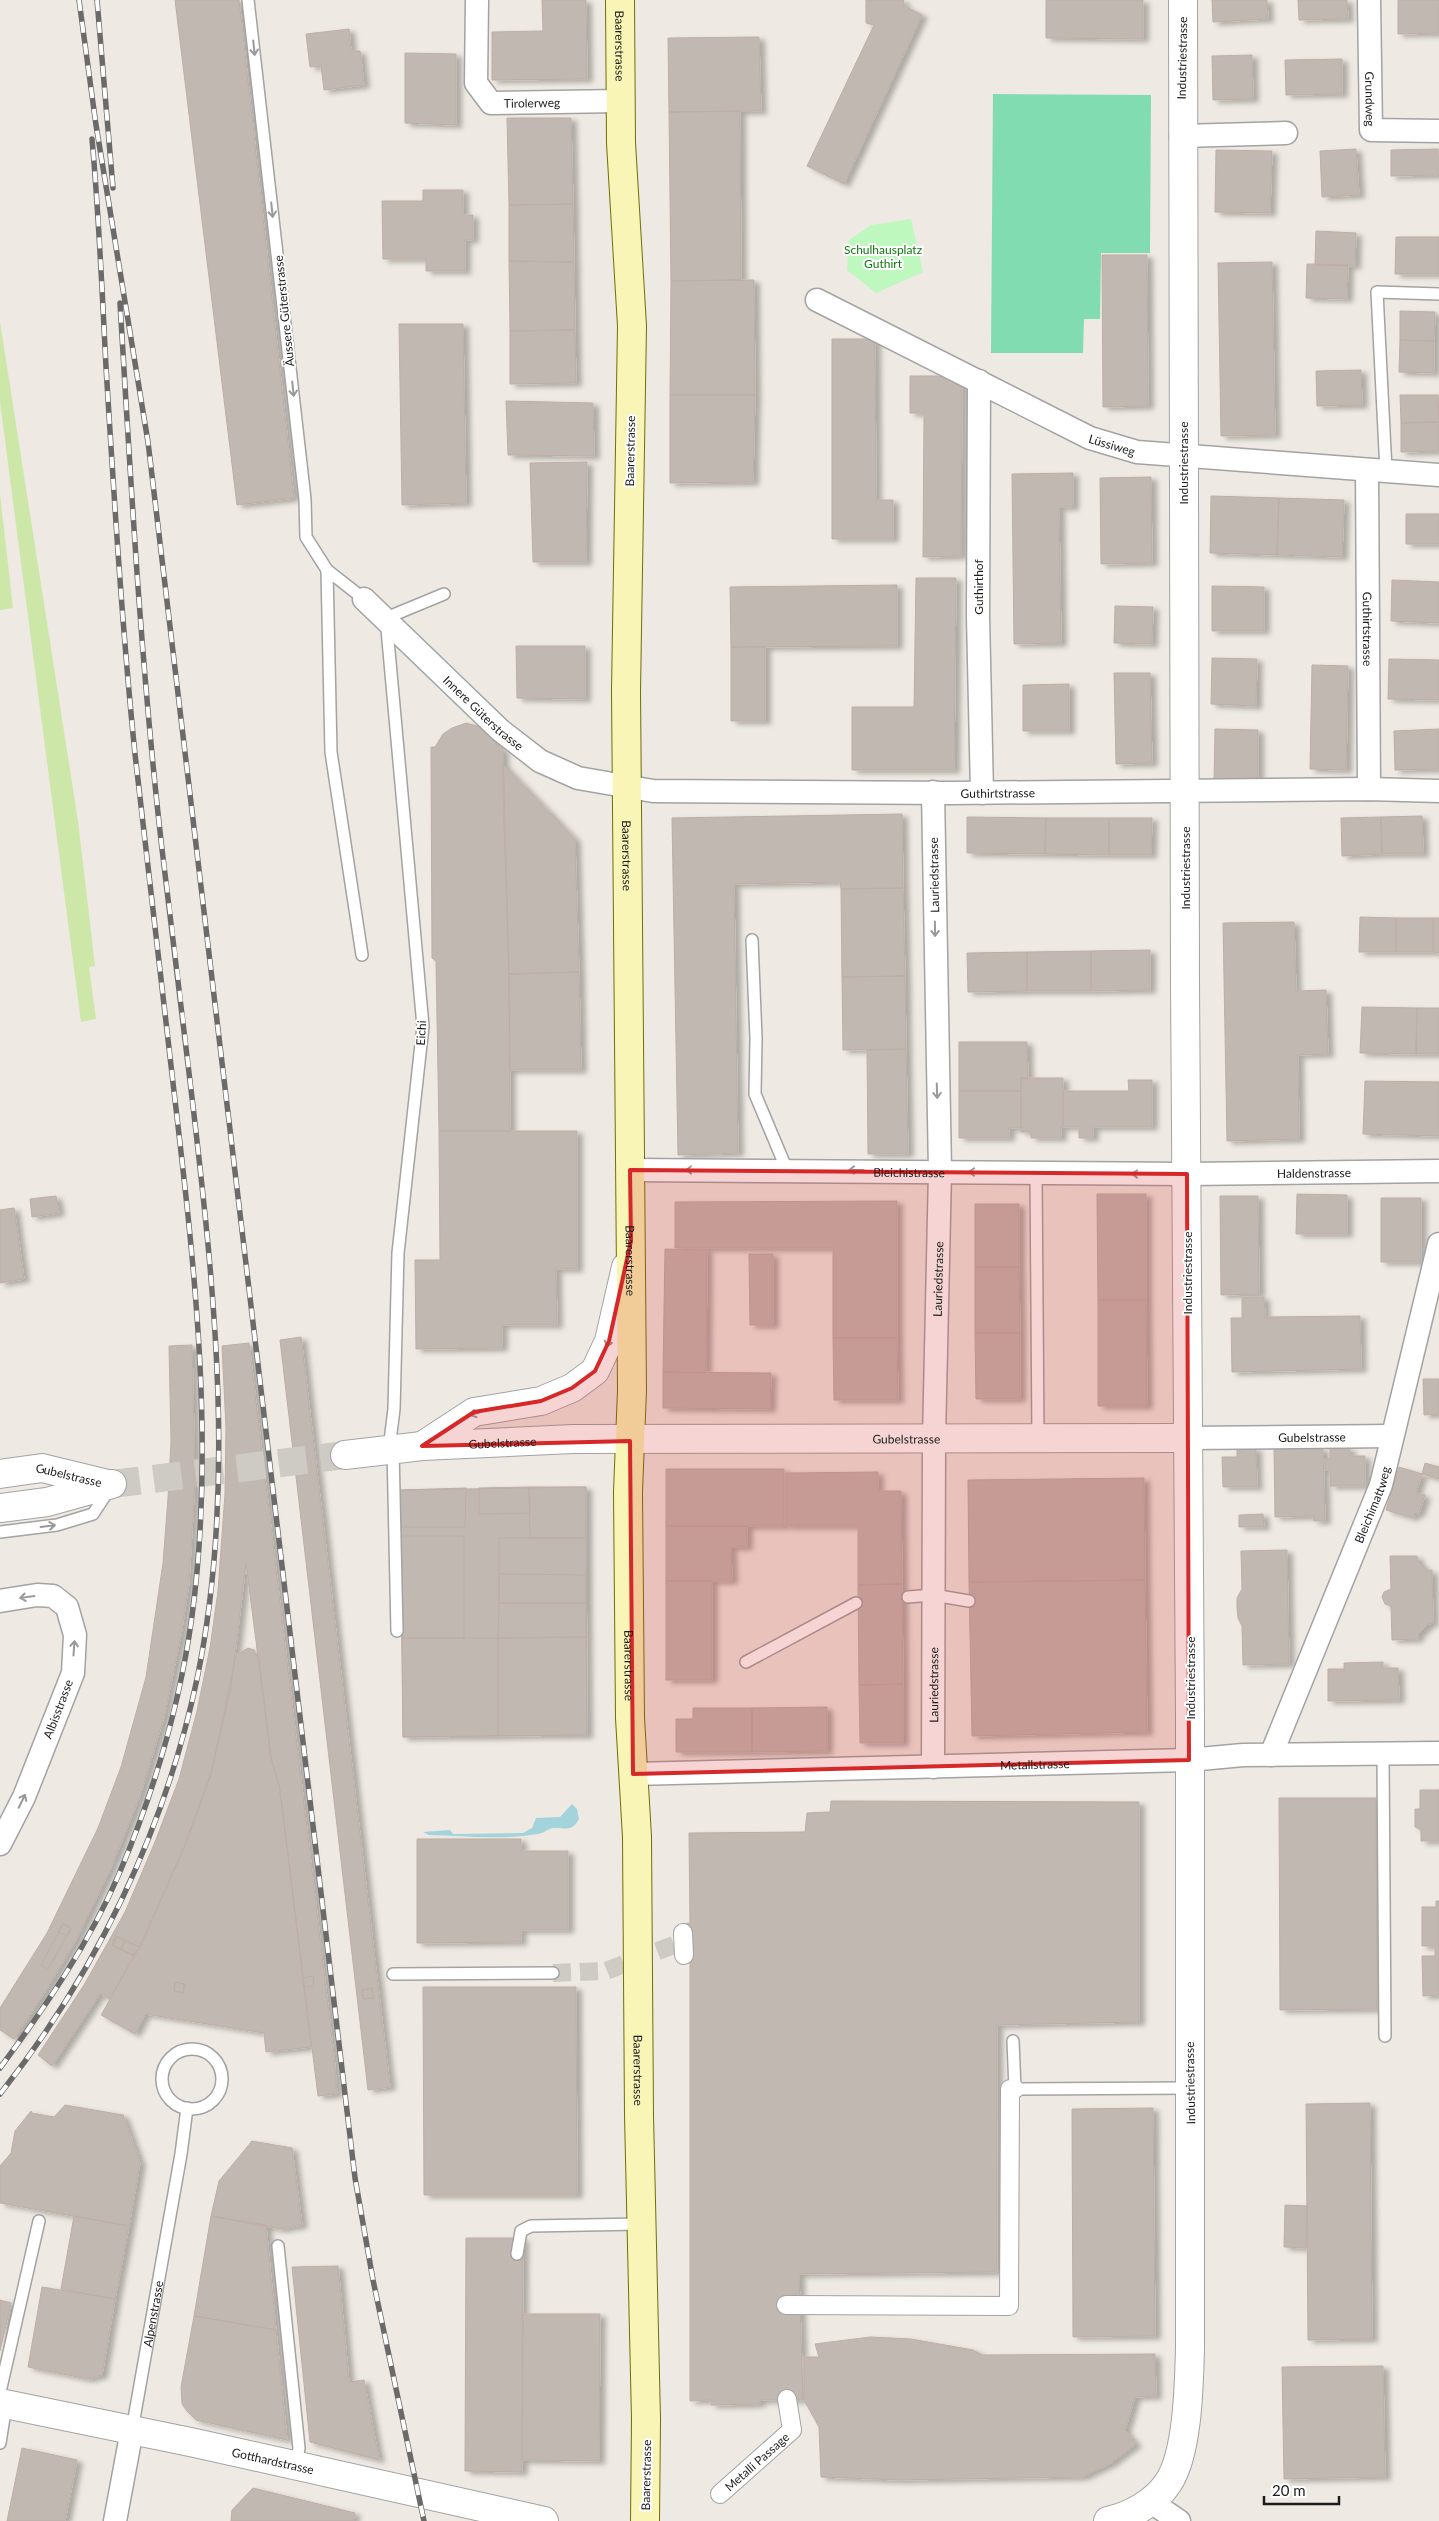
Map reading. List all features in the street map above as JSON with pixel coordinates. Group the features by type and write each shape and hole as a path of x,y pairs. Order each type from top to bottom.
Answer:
{"main road":[{"name":"Baarerstrasse","path":"620,0 621,143 632,326 626,691 631,1241 630,1698 637,1836 641,2224 646,2419 645,2521"}],"street":[{"name":"Tirolerweg","path":"477,0 476,82 492,103 620,101"},
{"name":"Industriestrasse","path":"1151,2502 1169,2483 1177,2460 1187,2415 1192,2288 1181,136 1183,0"},
{"name":"Grundweg","path":"1369,0 1371,130 1439,131"},
{"path":"1181,136 1286,133"},
{"name":"Lüssiweg","path":"817,300 1090,438 1137,452 1184,454 1439,475"},
{"name":"Guthirthof","path":"979,381 978,617 982,793"},
{"name":"Guthirtstrasse","path":"1369,789 1376,470"},
{"name":"Innere Güterstrasse","path":"364,599 386,618 500,730 540,762 578,778 627,786"},
{"name":"Guthirtstrasse","path":"627,786 653,791 982,793 1369,789 1439,791"},
{"name":"Lauriedstrasse","path":"933,792 940,1171 934,1439 933,1767"},
{"name":"Bleichistrasse","path":"630,1170 1187,1174"},
{"name":"Haldenstrasse","path":"1187,1174 1439,1170"},
{"name":"Gubelstrasse","path":"422,1446 474,1412 540,1401 572,1388 595,1371 609,1342 631,1241"},
{"name":"Bleichimattweg","path":"1271,1756 1381,1485 1439,1244"},
{"name":"Gubelstrasse","path":"345,1455 422,1446 573,1439 630,1441 1392,1436"},
{"name":"Gubelstrasse","path":"0,1474 42,1468 112,1484"},
{"name":"Gubelstrasse","path":"0,1508 47,1502 112,1484"},
{"name":"Albisstrasse","path":"0,1601 37,1595 53,1596 67,1608 75,1635 72,1673 24,1798 0,1844"},
{"name":"Metallstrasse","path":"633,1774 1439,1753"},
{"path":"786,2306 1009,2306 1010,2089 1015,2089"},
{"name":"Metalli Passage","path":"720,2494 792,2430 786,2399"},
{"name":"Gotthardstrasse","path":"2,2400 544,2521"},
{"name":"Alpenstrasse","path":"114,2521 132,2430"},
{"path":"1108,2521 1120,2518 1151,2502 1179,2521"}],"lane":[{"name":"Äussere Güterstrasse","path":"248,0 305,499 306,537 327,570 364,599"},
{"path":"1376,470 1377,292 1439,294"},
{"path":"327,570 331,752 362,955"},
{"path":"386,618 444,594"},
{"name":"Eichi","path":"386,618 423,1026 398,1253 400,1319 391,1449 397,1631"},
{"path":"752,940 756,1038 755,1094 787,1170"},
{"path":"1036,1173 1038,1438"},
{"path":"0,1532 57,1525 93,1514 112,1484"},
{"path":"908,1597 933,1595 969,1601"},
{"path":"746,1662 856,1603"},
{"path":"1383,1754 1385,2036"},
{"path":"393,1974 552,1973"},
{"path":"1013,2042 1015,2089 1191,2088"},
{"path":"196,2049 212,2056 222,2072 222,2082 215,2099 207,2105 187,2108 169,2098 162,2079 164,2069 176,2054 196,2049"},
{"name":"Alpenstrasse","path":"132,2430 181,2154 187,2108"},
{"path":"0,2443 2,2400 39,2221"},
{"path":"517,2254 521,2231 530,2226 641,2224"},
{"path":"278,2246 299,2448 296,2466"}],"highlighted area":[{"path":"630,1170 1187,1174 1189,1760 633,1774 630,1441 422,1446 474,1412 541,1401 572,1388 595,1371 609,1341 631,1241"}],"green space":[{"path":"993,94 1151,95 1150,253 1101,253 1100,319 1084,319 1083,353 991,353"},
{"name":"Schulhausplatz Guthirt","path":"911,219 923,272 876,293 847,270 849,240 871,225"},
{"path":"0,322 78,821 95,966 89,967 96,1019 81,1022 0,402"},
{"path":"0,494 13,608 0,610"}],"water":[{"path":"572,1804 577,1809 579,1819 571,1828 553,1828 538,1834 511,1837 429,1835 423,1832 450,1830 453,1834 523,1833 532,1828 536,1818 560,1817"}],"building":[{"path":"175,0 239,0 294,498 237,505"},
{"path":"542,0 586,0 587,79 492,80 492,32 543,31"},
{"path":"866,0 904,0 903,5 922,15 844,184 807,166 874,25 866,23"},
{"path":"1046,0 1143,0 1143,39 1046,38"},
{"path":"1212,0 1267,0 1268,19 1213,22"},
{"path":"1298,0 1347,0 1348,19 1299,20"},
{"path":"1398,0 1439,0 1439,33 1398,34"},
{"path":"349,29 351,51 360,51 364,85 324,90 321,66 310,67 306,34"},
{"path":"759,37 761,111 669,112 668,38"},
{"path":"405,53 456,54 456,125 405,123"},
{"path":"1252,55 1253,99 1213,100 1212,56"},
{"path":"1342,59 1342,94 1286,95 1285,60"},
{"path":"740,111 741,280 671,281 669,112"},
{"path":"507,118 571,118 573,204 509,205"},
{"path":"1356,149 1359,195 1322,197 1320,151"},
{"path":"1438,149 1438,175 1391,176 1391,150"},
{"path":"1216,150 1272,151 1270,213 1215,212"},
{"path":"423,190 463,190 463,215 473,215 473,240 465,240 465,271 426,271 426,259 383,259 382,201 423,201"},
{"path":"573,204 574,262 509,261 509,205"},
{"path":"1316,231 1356,233 1355,266 1315,265"},
{"path":"1396,237 1439,237 1439,274 1395,274"},
{"path":"1102,255 1147,255 1148,406 1103,407"},
{"path":"509,261 574,262 575,330 510,331"},
{"path":"1272,262 1275,435 1221,436 1218,263"},
{"path":"1307,264 1348,265 1347,299 1306,298"},
{"path":"754,280 755,395 670,395 671,281"},
{"path":"1400,311 1435,312 1434,341 1400,340"},
{"path":"399,324 463,324 466,503 402,505"},
{"path":"575,330 576,383 510,384 510,331"},
{"path":"832,339 875,339 876,500 893,500 893,539 832,539"},
{"path":"1400,340 1434,341 1434,373 1399,372"},
{"path":"1361,370 1362,405 1317,406 1316,371"},
{"path":"910,376 962,376 961,556 923,557 924,413 910,413"},
{"path":"670,395 755,395 753,482 670,483"},
{"path":"1400,395 1438,395 1439,422 1401,423"},
{"path":"506,401 593,403 594,456 508,455"},
{"path":"1439,422 1439,451 1401,452 1401,423"},
{"path":"587,462 586,562 533,562 530,463"},
{"path":"1073,473 1073,507 1059,507 1061,643 1014,644 1012,474"},
{"path":"1151,477 1152,563 1101,564 1100,478"},
{"path":"1211,496 1279,498 1277,555 1210,553"},
{"path":"1279,498 1344,500 1342,557 1277,555"},
{"path":"1406,514 1439,514 1439,544 1406,544"},
{"path":"916,578 956,578 954,770 852,770 852,707 914,707"},
{"path":"1392,580 1439,582 1439,623 1391,621"},
{"path":"897,585 897,646 731,647 730,587"},
{"path":"1212,586 1264,587 1264,631 1212,631"},
{"path":"1115,606 1153,607 1152,644 1114,643"},
{"path":"516,646 585,646 585,699 517,698"},
{"path":"731,647 765,647 765,721 731,721"},
{"path":"1212,658 1257,659 1256,706 1211,704"},
{"path":"1389,659 1439,660 1439,700 1388,699"},
{"path":"1312,665 1348,666 1346,770 1310,769"},
{"path":"1114,673 1150,673 1152,763 1116,764"},
{"path":"1069,684 1069,731 1023,731 1023,685"},
{"path":"466,723 480,727 492,736 498,748 503,748 509,974 510,1131 439,1131 436,961 432,958 431,747 435,747 443,734 452,728"},
{"path":"1215,729 1258,730 1258,782 1214,782"},
{"path":"1439,729 1439,769 1395,770 1394,731"},
{"path":"502,763 575,839 579,972 509,974"},
{"path":"902,814 903,888 841,889 840,882 734,884 738,1153 678,1155 672,818"},
{"path":"1422,816 1423,854 1382,854 1381,817"},
{"path":"967,817 1046,818 1045,854 967,853"},
{"path":"1381,817 1382,854 1342,856 1341,818"},
{"path":"1046,818 1109,818 1109,855 1045,854"},
{"path":"1109,818 1152,818 1151,855 1109,855"},
{"path":"903,888 905,976 842,977 841,889"},
{"path":"1360,917 1396,918 1396,952 1359,952"},
{"path":"1396,918 1433,918 1433,952 1396,952"},
{"path":"1433,918 1439,918 1439,953 1433,952"},
{"path":"1294,922 1296,991 1326,990 1328,1054 1298,1055 1299,1139 1227,1141 1223,923"},
{"path":"1150,950 1150,990 1091,991 1091,951"},
{"path":"1091,951 1091,991 1027,991 1027,952"},
{"path":"1027,952 1027,991 968,992 967,953"},
{"path":"579,972 581,1070 510,1070 509,974"},
{"path":"905,976 906,1049 843,1050 842,977"},
{"path":"1362,1007 1417,1008 1416,1054 1360,1053"},
{"path":"1417,1008 1439,1008 1439,1054 1416,1054"},
{"path":"959,1042 1027,1042 1028,1079 1021,1078 1021,1091 959,1091"},
{"path":"906,1049 908,1154 868,1154 867,1050"},
{"path":"1021,1078 1063,1078 1063,1127 1061,1127 1061,1138 1031,1138 1031,1132 1021,1132"},
{"path":"1128,1080 1152,1080 1152,1127 1093,1127 1093,1138 1079,1138 1079,1127 1063,1127 1063,1091 1129,1091"},
{"path":"1365,1081 1439,1082 1439,1136 1363,1134"},
{"path":"959,1091 1021,1091 1021,1128 1009,1128 1009,1138 959,1138"},
{"path":"439,1131 577,1131 577,1269 556,1269 557,1325 502,1325 502,1348 416,1349 415,1260 440,1260"},
{"path":"1097,1194 1146,1194 1146,1300 1098,1300"},
{"path":"1297,1194 1347,1195 1347,1234 1296,1234"},
{"path":"56,1196 59,1213 32,1217 30,1199"},
{"path":"1220,1196 1258,1196 1259,1294 1221,1295"},
{"path":"1381,1198 1421,1198 1421,1262 1381,1262"},
{"path":"897,1201 897,1338 833,1338 833,1248 675,1248 675,1202"},
{"path":"975,1204 1019,1204 1019,1267 975,1267"},
{"path":"14,1208 24,1279 0,1283 0,1210"},
{"path":"665,1249 707,1250 706,1373 663,1372"},
{"path":"749,1254 773,1254 773,1325 750,1325"},
{"path":"975,1267 1019,1267 1020,1333 975,1333"},
{"path":"1242,1297 1264,1297 1265,1317 1360,1316 1361,1369 1232,1372 1231,1318 1242,1318"},
{"path":"1098,1300 1146,1300 1147,1406 1098,1406"},
{"path":"975,1333 1020,1333 1020,1399 976,1399"},
{"path":"301,1337 390,2087 368,2090 280,1340"},
{"path":"833,1338 897,1338 898,1400 834,1400"},
{"path":"249,1343 334,2056 337,2094 318,2096 283,1814 279,1785 271,1758 246,1563 231,1687 211,1774 182,1852 141,1943 110,1999 100,1994 52,2066 38,2055 84,1985 125,1912 179,1779 197,1711 210,1648 218,1591 225,1494 226,1428 222,1346"},
{"path":"192,1345 195,1480 189,1583 181,1635 164,1717 140,1796 110,1870 76,1940 14,2039 0,2030 0,2008 47,1933 98,1828 121,1767 146,1677 163,1563 168,1498 171,1442 169,1346"},
{"path":"663,1372 771,1373 770,1409 663,1408"},
{"path":"1423,1379 1439,1379 1439,1414 1424,1415"},
{"path":"1256,1448 1257,1487 1223,1487 1222,1457 1237,1457 1237,1449"},
{"path":"1323,1448 1325,1521 1314,1521 1313,1516 1275,1517 1274,1449"},
{"path":"1330,1448 1350,1448 1350,1456 1365,1456 1365,1486 1330,1486 1330,1470 1325,1470 1325,1459 1330,1458"},
{"path":"1425,1463 1439,1467 1439,1479 1422,1474"},
{"path":"1399,1467 1422,1474 1416,1493 1425,1495 1419,1514 1415,1513 1413,1518 1386,1510"},
{"path":"666,1469 784,1469 784,1526 666,1526"},
{"path":"878,1472 878,1491 901,1491 902,1584 858,1585 858,1526 786,1526 786,1473"},
{"path":"1144,1478 1145,1580 969,1582 968,1480"},
{"path":"529,1487 530,1513 479,1514 479,1488"},
{"path":"529,1487 586,1487 586,1538 530,1538"},
{"path":"586,1487 587,1735 403,1737 400,1490"},
{"path":"466,1488 465,1527 401,1527 400,1490"},
{"path":"1263,1514 1264,1527 1239,1527 1239,1515"},
{"path":"666,1526 747,1526 747,1547 731,1547 732,1581 666,1581"},
{"path":"401,1536 464,1536 464,1638 402,1638"},
{"path":"499,1538 586,1538 586,1603 499,1603"},
{"path":"1287,1550 1289,1664 1243,1665 1242,1626 1238,1618 1237,1608 1237,1598 1242,1589 1241,1551"},
{"path":"1390,1556 1417,1556 1418,1561 1428,1571 1432,1570 1433,1623 1429,1624 1418,1635 1418,1639 1392,1640 1391,1606 1385,1604 1382,1597 1384,1592 1391,1589"},
{"path":"499,1574 586,1575 586,1603 499,1603"},
{"path":"1145,1580 1147,1732 972,1736 969,1582"},
{"path":"666,1581 712,1581 712,1680 666,1680"},
{"path":"902,1584 903,1684 859,1685 858,1585"},
{"path":"499,1603 586,1603 586,1637 498,1638"},
{"path":"586,1637 587,1735 498,1736 498,1638"},
{"path":"402,1638 498,1638 498,1736 403,1737"},
{"path":"248,1648 254,1650 259,1659 271,1758 279,1785 311,2047 266,2052 264,2033 145,2014 135,2034 101,2015 142,1943 185,1846 211,1774 236,1655"},
{"path":"1383,1662 1383,1668 1398,1668 1399,1700 1328,1701 1328,1669 1344,1669 1344,1663"},
{"path":"903,1684 903,1743 860,1743 859,1685"},
{"path":"827,1707 827,1751 752,1752 752,1708"},
{"path":"693,1708 752,1708 752,1752 676,1752 676,1719 693,1719"},
{"path":"1420,1790 1439,1790 1439,1841 1421,1841 1421,1830 1415,1827 1415,1809 1420,1809"},
{"path":"1279,1798 1376,1798 1377,2009 1280,2010"},
{"path":"831,1801 1139,1802 1139,2022 997,2025 997,2272 799,2274 803,2400 761,2400 759,2404 711,2405 711,2400 690,2401 690,1953 682,1954 682,1924 690,1923 689,1833 805,1832 807,1813 830,1812"},
{"path":"417,1839 521,1839 521,1851 568,1851 568,1930 521,1930 521,1942 417,1943"},
{"path":"1436,1901 1439,1901 1439,1995 1423,1996 1422,1956 1435,1956 1435,1946 1422,1946 1422,1907 1436,1907"},
{"path":"63,1924 71,1928 48,1969 41,1965"},
{"path":"63,1924 71,1928 67,1936 58,1932"},
{"path":"116,1936 125,1940 120,1949 112,1945"},
{"path":"117,1937 125,1941 121,1950 113,1945"},
{"path":"125,1940 139,1947 134,1955 120,1949"},
{"path":"125,1941 139,1947 134,1956 121,1950"},
{"path":"313,1976 314,1986 304,1987 303,1978"},
{"path":"175,1982 184,1984 183,1993 174,1991"},
{"path":"175,1982 185,1984 183,1993 174,1991"},
{"path":"423,1987 576,1987 577,2195 424,2195"},
{"path":"372,1988 373,1998 363,1999 362,1990"},
{"path":"372,1988 373,1998 364,1999 362,1990"},
{"path":"1370,2103 1372,2339 1308,2340 1306,2104"},
{"path":"65,2105 123,2115 140,2163 129,2226 0,2203 0,2166 11,2153 15,2131 31,2111 32,2113 54,2117"},
{"path":"1153,2108 1155,2336 1073,2337 1072,2109"},
{"path":"252,2141 292,2148 302,2225 281,2229 211,2216 219,2181"},
{"path":"1285,2205 1307,2206 1306,2248 1284,2247"},
{"path":"74,2216 129,2226 115,2299 61,2289"},
{"path":"211,2216 266,2225 276,2330 194,2316"},
{"path":"466,2238 523,2238 522,2472 465,2471"},
{"path":"338,2266 349,2382 364,2380 379,2460 310,2442 292,2267"},
{"path":"42,2287 115,2299 102,2375 88,2379 28,2367"},
{"path":"0,2300 11,2303 0,2351"},
{"path":"523,2314 600,2314 599,2461 522,2460"},
{"path":"194,2316 276,2330 287,2440 196,2420 187,2411 182,2404 181,2387"},
{"path":"870,2337 911,2339 973,2350 982,2355 1155,2354 1156,2396 1135,2397 1125,2430 1136,2444 1111,2463 1082,2477 899,2480 821,2477 819,2427 804,2400 804,2357 819,2357 815,2344"},
{"path":"1383,2366 1385,2477 1284,2479 1282,2367"},
{"path":"22,2448 77,2460 65,2521 7,2521"},
{"path":"253,2488 355,2513 353,2521 231,2521 232,2510"}],"tunnel":[{"path":"112,1484 345,1455"},
{"path":"553,1973 606,1971 684,1941"}],"railway":[{"path":"79,0 96,125 148,442 355,2178 373,2280 424,2521"},
{"path":"97,0 113,188"},
{"path":"0,2068 50,1998 80,1950 107,1900 132,1843 154,1780 173,1715 187,1649 199,1552 202,1487 200,1358 189,1229 130,706 115,512 92,139"},
{"path":"0,2094 35,2048 67,1999 96,1949 146,1845 166,1791 197,1679 209,1608 216,1537 219,1465 214,1321 201,1177 162,849 148,713 137,576 120,303"}]}
